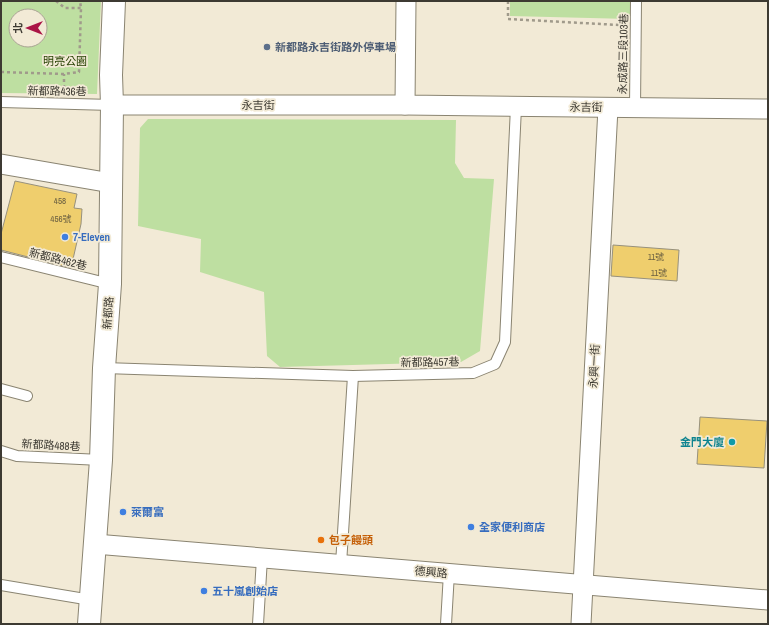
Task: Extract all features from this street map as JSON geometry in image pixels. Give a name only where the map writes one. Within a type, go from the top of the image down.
[{"type":"street","name":"新都路","points":[[89,624],[101,460],[104,368],[110,284],[111,75],[114,1]]},
{"type":"street","points":[[405,105],[406,1]]},
{"type":"street","name":"永吉街","points":[[112,105],[405,105],[768,109]]},
{"type":"street","name":"永興一街","points":[[581,624],[608,108]]},
{"type":"street","points":[[1,164],[111,184]]},
{"type":"street","name":"德興路","points":[[95,544],[768,600]]},
{"type":"lane","name":"永成路三段103巷","points":[[635,108],[636,1]]},
{"type":"lane","name":"新都路436巷","points":[[1,102],[112,105]]},
{"type":"lane","name":"新都路457巷","points":[[104,368],[353,376],[473,373],[495,364],[505,342],[516,107]]},
{"type":"lane","name":"新都路462巷","points":[[1,257],[110,284]]},
{"type":"lane","points":[[341,564],[353,376]]},
{"type":"lane","points":[[1,389],[27,396]]},
{"type":"lane","name":"新都路488巷","points":[[1,451],[17,456],[101,460]]},
{"type":"lane","points":[[258,624],[262,558]]},
{"type":"lane","points":[[446,624],[449,573]]},
{"type":"lane","points":[[1,585],[91,600]]},
{"type":"path","points":[[56,1],[65,8],[81,8]]},
{"type":"path","points":[[1,72],[64,74],[79,72],[80,1]]},
{"type":"path","points":[[508,1],[508,19],[636,26]]},
{"type":"green space","name":"明亮公園","points":[[1,1],[101,1],[97,94],[1,93]]},
{"type":"green space","points":[[510,1],[630,1],[630,19],[510,16]]},
{"type":"green space","points":[[148,119],[456,120],[455,163],[464,178],[494,179],[480,351],[461,362],[280,367],[267,356],[264,292],[200,272],[201,239],[138,226],[140,128]]},
{"type":"building","points":[[15,181],[77,194],[74,208],[82,209],[81,224],[71,268],[1,250],[1,234]]},
{"type":"building","points":[[613,245],[679,250],[677,281],[611,276]]},
{"type":"building","name":"金門大廈","points":[[700,417],[767,421],[764,468],[697,464]]},
{"type":"place","name":"新都路永吉街路外停車場","points":[[267,47]]},
{"type":"place","name":"7-Eleven","points":[[65,237]]},
{"type":"place","name":"金門大廈","points":[[732,442]]},
{"type":"place","name":"萊爾富","points":[[123,512]]},
{"type":"place","name":"全家便利商店","points":[[471,527]]},
{"type":"place","name":"包子饅頭","points":[[321,540]]},
{"type":"place","name":"五十嵐創始店","points":[[204,591]]}]
